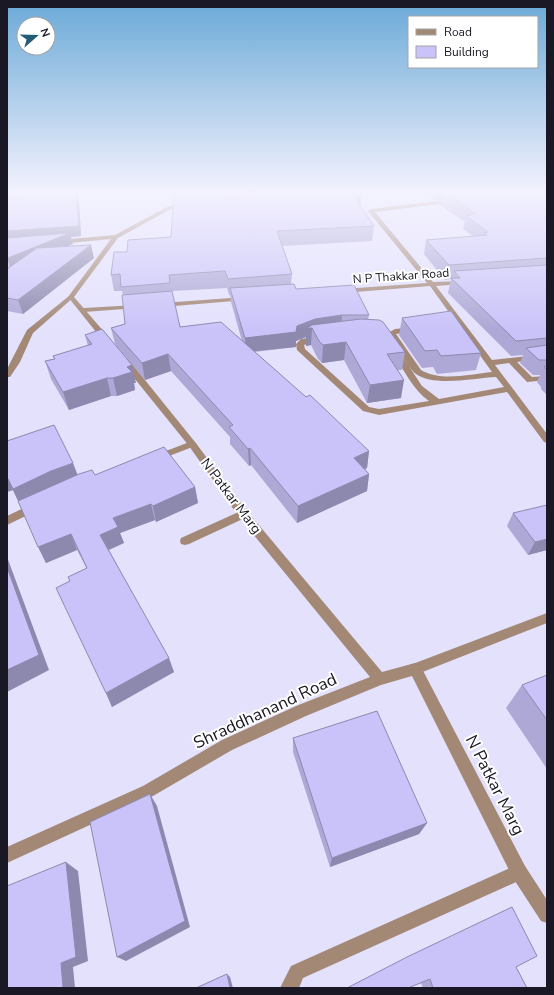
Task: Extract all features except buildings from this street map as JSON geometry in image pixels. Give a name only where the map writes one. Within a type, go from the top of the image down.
[{"type":"street","points":[[54,242],[111,237]]},
{"type":"street","points":[[7,375],[16,362],[30,332],[71,297],[116,237]]},
{"type":"street","points":[[393,237],[432,285],[547,440]]},
{"type":"street","name":"N P Thakkar Road","points":[[337,292],[470,282]]},
{"type":"street","points":[[71,297],[84,310],[147,306]]},
{"type":"street","points":[[155,305],[250,298]]},
{"type":"street","name":"N Patkar Marg","points":[[84,310],[192,444],[243,514],[380,679]]},
{"type":"street","points":[[450,323],[460,322]]},
{"type":"street","points":[[421,327],[399,330],[392,333],[422,376],[433,378],[484,372],[498,374]]},
{"type":"street","points":[[384,336],[423,392],[431,399],[438,402]]},
{"type":"street","points":[[325,338],[304,341],[300,344],[300,350],[366,409],[378,412],[386,411],[509,389]]},
{"type":"street","points":[[467,348],[478,347]]},
{"type":"street","points":[[490,363],[547,356]]},
{"type":"street","points":[[511,360],[530,380],[547,378]]},
{"type":"street","points":[[536,425],[547,423]]},
{"type":"street","points":[[149,460],[192,444]]},
{"type":"street","points":[[7,520],[42,503]]},
{"type":"street","points":[[185,541],[243,514]]},
{"type":"street","name":"Shraddhanand Road","points":[[7,855],[148,791],[227,745],[301,712],[380,679],[415,669],[547,618]]},
{"type":"street","name":"N Patkar Marg","points":[[415,669],[518,872],[547,915]]},
{"type":"street","points":[[289,988],[297,972],[518,872]]}]
